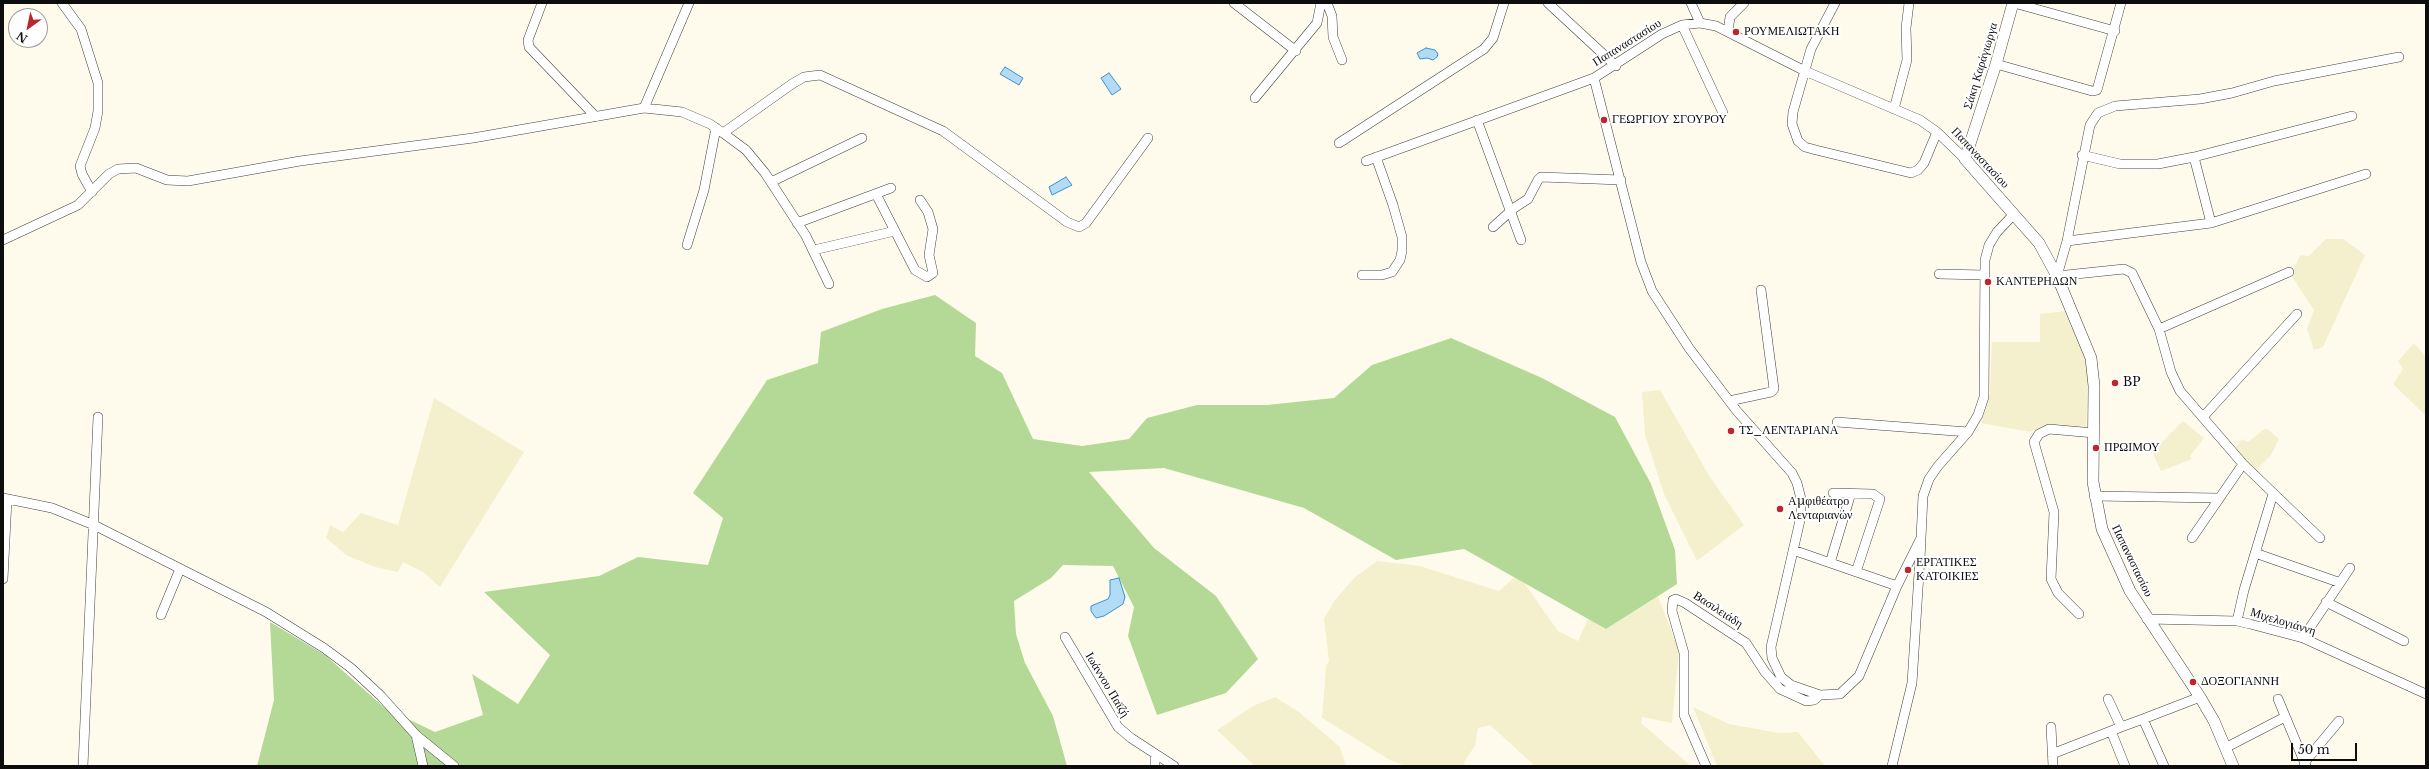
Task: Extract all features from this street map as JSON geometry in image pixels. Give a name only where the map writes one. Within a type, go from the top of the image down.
[{"type":"street","points":[[62,3],[81,29],[98,83],[97,116],[80,166],[82,174],[92,192]]},
{"type":"street","points":[[542,3],[528,40],[529,47],[596,117]]},
{"type":"street","points":[[644,108],[689,3]]},
{"type":"street","points":[[1234,3],[1296,51]]},
{"type":"street","points":[[1255,98],[1296,51],[1317,23],[1321,3]]},
{"type":"street","points":[[1327,3],[1332,16],[1333,37],[1342,60]]},
{"type":"street","points":[[1339,143],[1484,49],[1492,38],[1504,3]]},
{"type":"street","points":[[1548,3],[1616,66]]},
{"type":"street","points":[[1691,3],[1700,24]]},
{"type":"street","points":[[1728,32],[1730,17],[1744,3]]},
{"type":"street","points":[[1836,3],[1811,49],[1793,112],[1792,124],[1798,141],[1805,147],[1912,173],[1918,170],[1924,163],[1937,132]]},
{"type":"street","points":[[1894,109],[1908,60],[1906,28],[1909,3]]},
{"type":"street","points":[[2013,3],[2115,31]]},
{"type":"street","name":"Σάκη Καράγιωργα","points":[[1965,158],[1996,64],[2013,3]]},
{"type":"street","points":[[1996,64],[2092,91],[2097,90],[2115,31],[2121,3]]},
{"type":"street","name":"Παπαναστασίου","points":[[1366,161],[1594,78],[1616,66],[1640,47],[1682,25],[1700,24],[1716,26],[1805,71],[1920,120],[1937,132],[1965,158],[2039,243],[2057,276],[2091,358],[2094,386],[2094,496],[2102,529],[2110,551],[2147,619],[2200,697],[2234,766]]},
{"type":"street","points":[[1682,25],[1723,113]]},
{"type":"street","points":[[2320,538],[2243,464],[2176,383],[2159,329],[2135,278],[2129,271],[2119,269],[2057,276],[2067,241],[2082,155],[2090,125],[2098,113],[2105,108],[2219,95],[2274,81],[2399,57]]},
{"type":"street","points":[[687,245],[700,205],[720,131],[804,77],[820,75],[943,131],[1067,222],[1079,227],[1086,223],[1148,138]]},
{"type":"street","points":[[1594,78],[1622,180],[1641,262],[1652,291],[1689,348],[1729,401],[1792,473],[1797,483],[1801,499],[1801,516],[1771,647],[1772,658],[1781,677],[1791,685],[1820,695],[1840,694],[1859,676],[1897,586],[1921,538]]},
{"type":"street","points":[[3,240],[68,210],[92,192],[109,174],[126,168],[136,168],[167,180],[188,181],[300,161],[473,138],[644,108],[682,112],[720,131],[746,150],[771,182],[814,250],[830,284]]},
{"type":"street","points":[[2082,155],[2132,165],[2158,164],[2194,157],[2352,116]]},
{"type":"street","points":[[1477,120],[1521,240]]},
{"type":"street","points":[[771,182],[862,138]]},
{"type":"street","points":[[2194,157],[2211,223]]},
{"type":"street","points":[[1362,275],[1382,275],[1392,272],[1400,260],[1402,251],[1402,237],[1393,205],[1376,158]]},
{"type":"street","points":[[2067,241],[2211,223],[2366,174]]},
{"type":"street","points":[[1493,227],[1511,210],[1528,199],[1541,177],[1622,180]]},
{"type":"street","points":[[797,223],[891,188]]},
{"type":"street","points":[[876,194],[915,270],[927,277],[933,274],[929,255],[933,229],[928,212],[920,200]]},
{"type":"street","points":[[1892,766],[1912,683],[1924,496],[1929,479],[1938,466],[1968,432],[1984,397],[1985,260],[1989,245],[1996,232],[2014,214]]},
{"type":"street","points":[[814,250],[895,232]]},
{"type":"street","points":[[2159,329],[2289,272]]},
{"type":"street","points":[[1939,274],[1985,275]]},
{"type":"street","points":[[1729,401],[1766,394],[1774,389],[1761,290]]},
{"type":"street","points":[[2203,417],[2297,314]]},
{"type":"street","points":[[84,766],[98,417]]},
{"type":"street","points":[[1837,422],[1968,432]]},
{"type":"street","points":[[2079,614],[2058,593],[2051,579],[2054,512],[2034,442],[2039,434],[2049,429],[2094,433]]},
{"type":"street","points":[[2192,538],[2218,498],[2243,464]]},
{"type":"street","points":[[1833,493],[1873,494],[1880,499],[1856,572]]},
{"type":"street","points":[[1830,563],[1851,493]]},
{"type":"street","points":[[2237,621],[2240,604],[2273,494]]},
{"type":"street","points":[[2094,496],[2218,498]]},
{"type":"street","points":[[3,579],[5,498],[52,508],[94,525],[266,612],[324,648],[351,668],[381,696],[416,735],[454,766]]},
{"type":"street","points":[[1793,550],[1897,586]]},
{"type":"street","points":[[2255,553],[2338,582]]},
{"type":"street","points":[[2303,638],[2338,582],[2350,568]]},
{"type":"street","points":[[161,615],[180,569]]},
{"type":"street","name":"Βασιλειάδη","points":[[1706,766],[1684,715],[1684,653],[1672,611],[1674,600],[1676,598],[1685,602],[1746,643],[1765,672],[1780,689],[1792,696],[1806,701],[1814,700],[1820,695]]},
{"type":"street","points":[[2326,602],[2404,641]]},
{"type":"street","name":"Μιχελογιάννη","points":[[2147,619],[2237,621],[2303,638],[2426,694]]},
{"type":"street","name":"Ιωάννου Παϊζή","points":[[1065,637],[1113,721],[1125,734],[1174,766]]},
{"type":"street","points":[[2052,754],[2200,697]]},
{"type":"street","points":[[2108,699],[2121,727]]},
{"type":"street","points":[[2278,699],[2305,764],[2338,721]]},
{"type":"street","points":[[2225,748],[2285,717]]},
{"type":"street","points":[[2143,719],[2164,766]]},
{"type":"street","points":[[2051,727],[2053,766]]},
{"type":"street","points":[[2111,731],[2125,766]]},
{"type":"street","points":[[416,735],[423,766]]},
{"type":"street","points":[[1155,754],[1155,766]]},
{"type":"shaded area","points":[[2326,239],[2343,239],[2365,255],[2323,347],[2314,350],[2307,329],[2314,310],[2291,275],[2300,255],[2309,256]]},
{"type":"shaded area","points":[[2065,311],[2083,344],[2088,376],[2086,429],[2044,426],[2030,432],[1981,423],[1990,392],[1992,342],[2040,342],[2040,314]]},
{"type":"shaded area","points":[[2414,343],[2426,357],[2426,416],[2393,384],[2403,369],[2398,361]]},
{"type":"shaded area","points":[[1660,390],[1710,477],[1744,525],[1697,561],[1664,494],[1645,435],[1642,392]]},
{"type":"shaded area","points":[[434,398],[524,452],[440,587],[423,572],[403,562],[398,572],[375,567],[346,555],[326,538],[330,525],[343,532],[361,513],[398,525]]},
{"type":"shaded area","points":[[2183,421],[2204,438],[2190,456],[2192,459],[2161,471],[2152,452]]},
{"type":"shaded area","points":[[2266,428],[2279,439],[2271,455],[2255,471],[2233,450],[2242,439],[2248,442]]},
{"type":"shaded area","points":[[1377,561],[1420,566],[1499,591],[1518,574],[1558,631],[1578,641],[1588,619],[1606,629],[1658,596],[1679,651],[1672,723],[1642,717],[1641,723],[1691,766],[1535,766],[1490,725],[1478,728],[1475,746],[1464,762],[1465,766],[1406,766],[1390,760],[1322,718],[1326,666],[1329,661],[1324,619],[1334,601],[1354,578]]},
{"type":"shaded area","points":[[1275,697],[1299,712],[1340,747],[1346,766],[1255,766],[1217,730],[1253,706]]},
{"type":"shaded area","points":[[1693,707],[1729,724],[1779,733],[1798,732],[1825,766],[1717,766]]},
{"type":"green space","points":[[935,295],[976,323],[975,356],[1002,373],[1033,439],[1082,446],[1129,439],[1147,418],[1197,405],[1267,405],[1334,398],[1372,365],[1451,338],[1542,378],[1615,417],[1651,484],[1675,550],[1677,584],[1606,629],[1464,549],[1396,560],[1304,508],[1164,468],[1089,472],[1154,548],[1216,596],[1258,659],[1226,693],[1157,715],[1128,636],[1134,607],[1113,566],[1063,565],[1051,578],[1014,601],[1016,634],[1025,663],[1053,716],[1067,766],[257,766],[274,700],[270,622],[325,655],[385,708],[435,732],[483,715],[472,674],[518,704],[550,655],[484,592],[599,576],[638,557],[708,565],[723,518],[693,493],[767,380],[818,363],[821,332],[882,309]]},
{"type":"water","points":[[1426,48],[1435,50],[1438,54],[1437,57],[1433,60],[1427,58],[1420,59],[1417,53]]},
{"type":"water","points":[[1005,67],[1023,78],[1019,85],[1000,74]]},
{"type":"water","points":[[1109,73],[1121,89],[1112,95],[1101,78]]},
{"type":"water","points":[[1066,177],[1072,185],[1052,195],[1049,187]]},
{"type":"water","points":[[1119,578],[1125,597],[1123,604],[1104,616],[1096,618],[1091,611],[1091,606],[1108,599],[1110,595],[1110,580]]},
{"type":"place","name":"ΡΟΥΜΕΛΙΩΤΑΚΗ","points":[[1736,32]]},
{"type":"place","name":"ΓΕΩΡΓΙΟΥ ΣΓΟΥΡΟΥ","points":[[1604,120]]},
{"type":"place","name":"ΚΑΝΤΕΡΗΔΩΝ","points":[[1988,282]]},
{"type":"place","name":"BP","points":[[2115,383]]},
{"type":"place","name":"ΤΣ_ΛΕΝΤΑΡΙΑΝΑ","points":[[1731,431]]},
{"type":"place","name":"ΠΡΩΙΜΟΥ","points":[[2096,448]]},
{"type":"place","name":"Αμφιθέατρο Λενταριανών","points":[[1780,509]]},
{"type":"place","name":"ΕΡΓΑΤΙΚΕΣ ΚΑΤΟΙΚΙΕΣ","points":[[1908,570]]},
{"type":"place","name":"ΔΟΞΟΓΙΑΝΝΗ","points":[[2193,682]]}]
